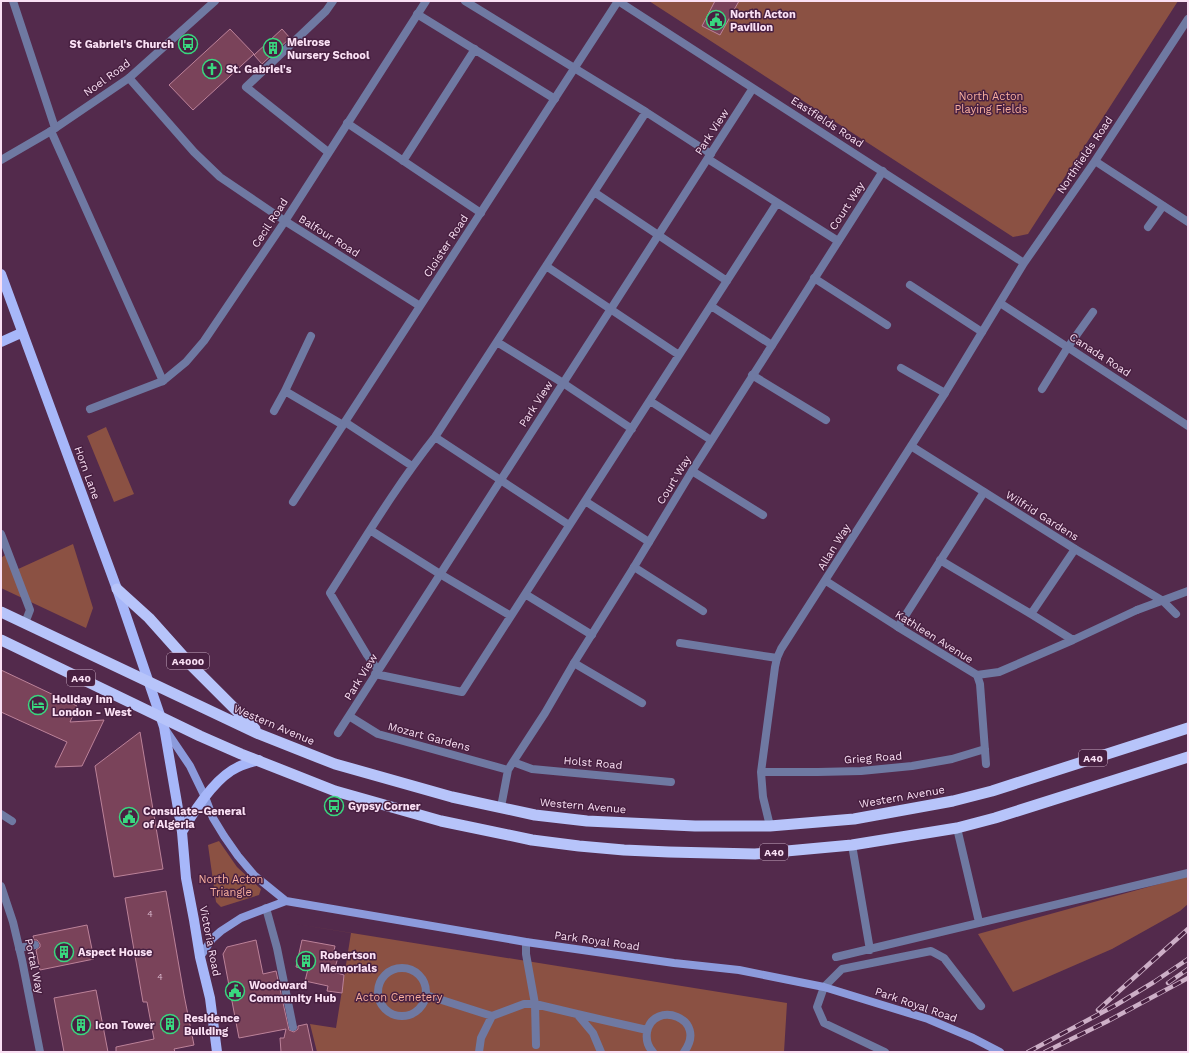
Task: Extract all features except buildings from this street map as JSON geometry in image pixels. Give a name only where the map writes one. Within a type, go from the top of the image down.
[{"type":"highway","name":"A4000","points":[[117,589],[149,618],[259,734]]},
{"type":"highway","name":"Western Avenue","points":[[1,612],[259,734],[335,764],[452,797],[535,814],[587,821],[695,826],[770,826],[854,819],[953,801],[992,791],[1188,728]]},
{"type":"highway","name":"A40","points":[[1,640],[162,722],[335,792],[440,821],[532,840],[624,850],[747,854],[852,845],[957,828],[995,818],[1188,757]]},
{"type":"main road","name":"Horn Lane","points":[[1,274],[117,589],[149,682]]},
{"type":"main road","points":[[1,342],[22,333]]},
{"type":"main road","name":"Victoria Road","points":[[149,682],[162,722],[182,832],[186,878],[200,957],[210,998],[217,1052]]},
{"type":"main road","points":[[162,722],[190,766],[214,818],[238,856],[254,875],[286,901]]},
{"type":"main road","points":[[182,832],[205,797],[221,778],[238,766],[259,760]]},
{"type":"main road","name":"Park Royal Road","points":[[200,957],[212,940],[221,931],[239,920],[286,901],[526,942],[674,963],[739,970],[824,987],[928,1019],[973,1038],[1000,1052]]},
{"type":"street","points":[[13,1],[53,130],[162,380]]},
{"type":"street","name":"Noel Road","points":[[1,160],[53,130],[129,78],[215,1]]},
{"type":"street","points":[[328,152],[246,86],[326,11],[333,1]]},
{"type":"street","name":"Cecil Road","points":[[90,409],[162,380],[186,362],[204,341],[285,221],[426,1]]},
{"type":"street","points":[[465,1],[646,112],[777,203],[838,241]]},
{"type":"street","name":"Cloister Road","points":[[293,502],[618,1]]},
{"type":"street","name":"Eastfields Road","points":[[618,1],[1024,263]]},
{"type":"street","points":[[417,14],[555,100]]},
{"type":"street","name":"Northfields Road","points":[[1000,303],[1024,263],[1096,160],[1188,19]]},
{"type":"street","points":[[403,161],[475,50]]},
{"type":"street","name":"Balfour Road","points":[[129,78],[194,152],[220,177],[285,221],[420,306]]},
{"type":"street","name":"Park View","points":[[338,733],[753,88]]},
{"type":"street","points":[[646,112],[435,437],[412,466],[330,593],[377,672],[462,692],[777,203]]},
{"type":"street","points":[[347,123],[481,213]]},
{"type":"street","points":[[1096,160],[1188,222]]},
{"type":"street","name":"Court Way","points":[[501,807],[508,770],[545,713],[711,440],[883,171]]},
{"type":"street","points":[[594,192],[727,281]]},
{"type":"street","points":[[1148,227],[1163,206]]},
{"type":"street","points":[[546,266],[679,355]]},
{"type":"street","points":[[814,278],[887,324]]},
{"type":"street","points":[[910,285],[982,332]]},
{"type":"street","name":"Allan Way","points":[[770,826],[762,795],[761,772],[777,658],[781,649],[826,581],[945,393],[1000,303]]},
{"type":"street","name":"Canada Road","points":[[1000,303],[1188,426]]},
{"type":"street","points":[[711,306],[772,345]]},
{"type":"street","points":[[1042,389],[1068,347],[1093,312]]},
{"type":"street","points":[[274,411],[311,336]]},
{"type":"street","points":[[497,342],[563,383],[632,429]]},
{"type":"street","points":[[902,368],[945,393]]},
{"type":"street","points":[[752,375],[826,420]]},
{"type":"street","points":[[284,391],[344,424],[412,466]]},
{"type":"street","points":[[650,401],[711,440]]},
{"type":"street","points":[[435,437],[569,525]]},
{"type":"street","name":"Wilfrid Gardens","points":[[911,446],[1074,549],[1163,601],[1176,614]]},
{"type":"street","points":[[692,471],[763,515]]},
{"type":"street","points":[[898,627],[984,492]]},
{"type":"street","points":[[585,501],[649,542]]},
{"type":"street","points":[[370,530],[511,616]]},
{"type":"street","points":[[1,534],[30,610],[25,623]]},
{"type":"street","points":[[1031,614],[1074,549]]},
{"type":"street","points":[[940,560],[1073,640]]},
{"type":"street","points":[[634,567],[703,611]]},
{"type":"street","name":"Kathleen Avenue","points":[[826,581],[977,675],[980,684],[986,764]]},
{"type":"street","points":[[977,675],[999,672],[1137,610],[1188,591]]},
{"type":"street","points":[[524,594],[592,635]]},
{"type":"street","points":[[680,643],[777,658]]},
{"type":"street","points":[[574,663],[642,703]]},
{"type":"street","name":"Mozart Gardens","points":[[349,716],[378,734],[508,770]]},
{"type":"street","name":"Grieg Road","points":[[761,772],[861,771],[912,766],[952,760],[984,749]]},
{"type":"street","name":"Holst Road","points":[[513,762],[532,769],[671,782]]},
{"type":"street","points":[[1,814],[12,821]]},
{"type":"street","points":[[957,828],[979,922]]},
{"type":"street","points":[[852,845],[870,950]]},
{"type":"street","points":[[836,957],[1188,873]]},
{"type":"street","name":"Portal Way","points":[[1,886],[9,907],[19,948],[40,1052]]},
{"type":"street","points":[[266,908],[276,943],[293,1027]]},
{"type":"street","points":[[526,942],[526,954],[535,1004],[536,1045]]},
{"type":"street","points":[[19,948],[35,945]]},
{"type":"street","points":[[886,1052],[824,1023],[817,1007],[824,987],[842,969],[931,951],[944,958],[982,1006]]},
{"type":"street","points":[[402,967],[417,972],[423,979],[426,986],[426,995],[424,1002],[414,1013],[407,1016],[399,1016],[392,1014],[381,1004],[378,997],[378,988],[381,980],[386,974],[393,969],[402,967]]},
{"type":"street","points":[[426,995],[492,1016],[524,1004],[535,1004],[647,1030]]},
{"type":"street","points":[[577,1014],[593,1033],[601,1052]]},
{"type":"street","points":[[653,1052],[647,1044],[647,1030],[656,1018],[670,1014],[677,1016],[688,1025],[690,1039],[684,1052]]},
{"type":"street","points":[[479,1052],[481,1038],[492,1016]]},
{"type":"street","name":"Victoria Road","points":[[216,1041],[222,1052]]},
{"type":"green space","name":"North Acton Playing Fields","points":[[649,1],[1178,1],[1028,234],[1013,237]]},
{"type":"green space","points":[[106,427],[134,494],[114,502],[87,436]]},
{"type":"green space","points":[[73,544],[93,608],[86,628],[1,588],[1,558],[5,555],[16,570]]},
{"type":"green space","name":"North Acton Triangle","points":[[219,841],[237,867],[261,889],[259,895],[221,907],[216,902],[208,845]]},
{"type":"green space","points":[[1188,876],[1188,904],[1180,911],[1112,949],[1013,992],[978,934]]},
{"type":"green space","name":"Acton Cemetery","points":[[296,924],[787,1003],[784,1052],[317,1052],[310,1024],[336,1028],[351,933]]},
{"type":"railway","points":[[1098,1010],[1188,929]]},
{"type":"railway","points":[[1028,1052],[1116,1005],[1188,959]]},
{"type":"railway","points":[[1168,983],[1188,969]]},
{"type":"railway","points":[[1045,1052],[1106,1022],[1188,978]]},
{"type":"place","name":"North Acton Pavilion","points":[[716,20]]},
{"type":"place","name":"St Gabriel's Church","points":[[188,44]]},
{"type":"place","name":"Melrose Nursery School","points":[[273,48]]},
{"type":"place","name":"St. Gabriel's","points":[[212,69]]},
{"type":"place","name":"Holiday Inn London - West","points":[[38,705]]},
{"type":"place","name":"Gypsy Corner","points":[[334,806]]},
{"type":"place","name":"Consulate-General of Algeria","points":[[129,817]]},
{"type":"place","name":"Aspect House","points":[[64,952]]},
{"type":"place","name":"Robertson Memorials","points":[[306,961]]},
{"type":"place","name":"Woodward Community Hub","points":[[235,991]]},
{"type":"place","name":"Residence Building","points":[[170,1024]]},
{"type":"place","name":"Icon Tower","points":[[81,1025]]}]
